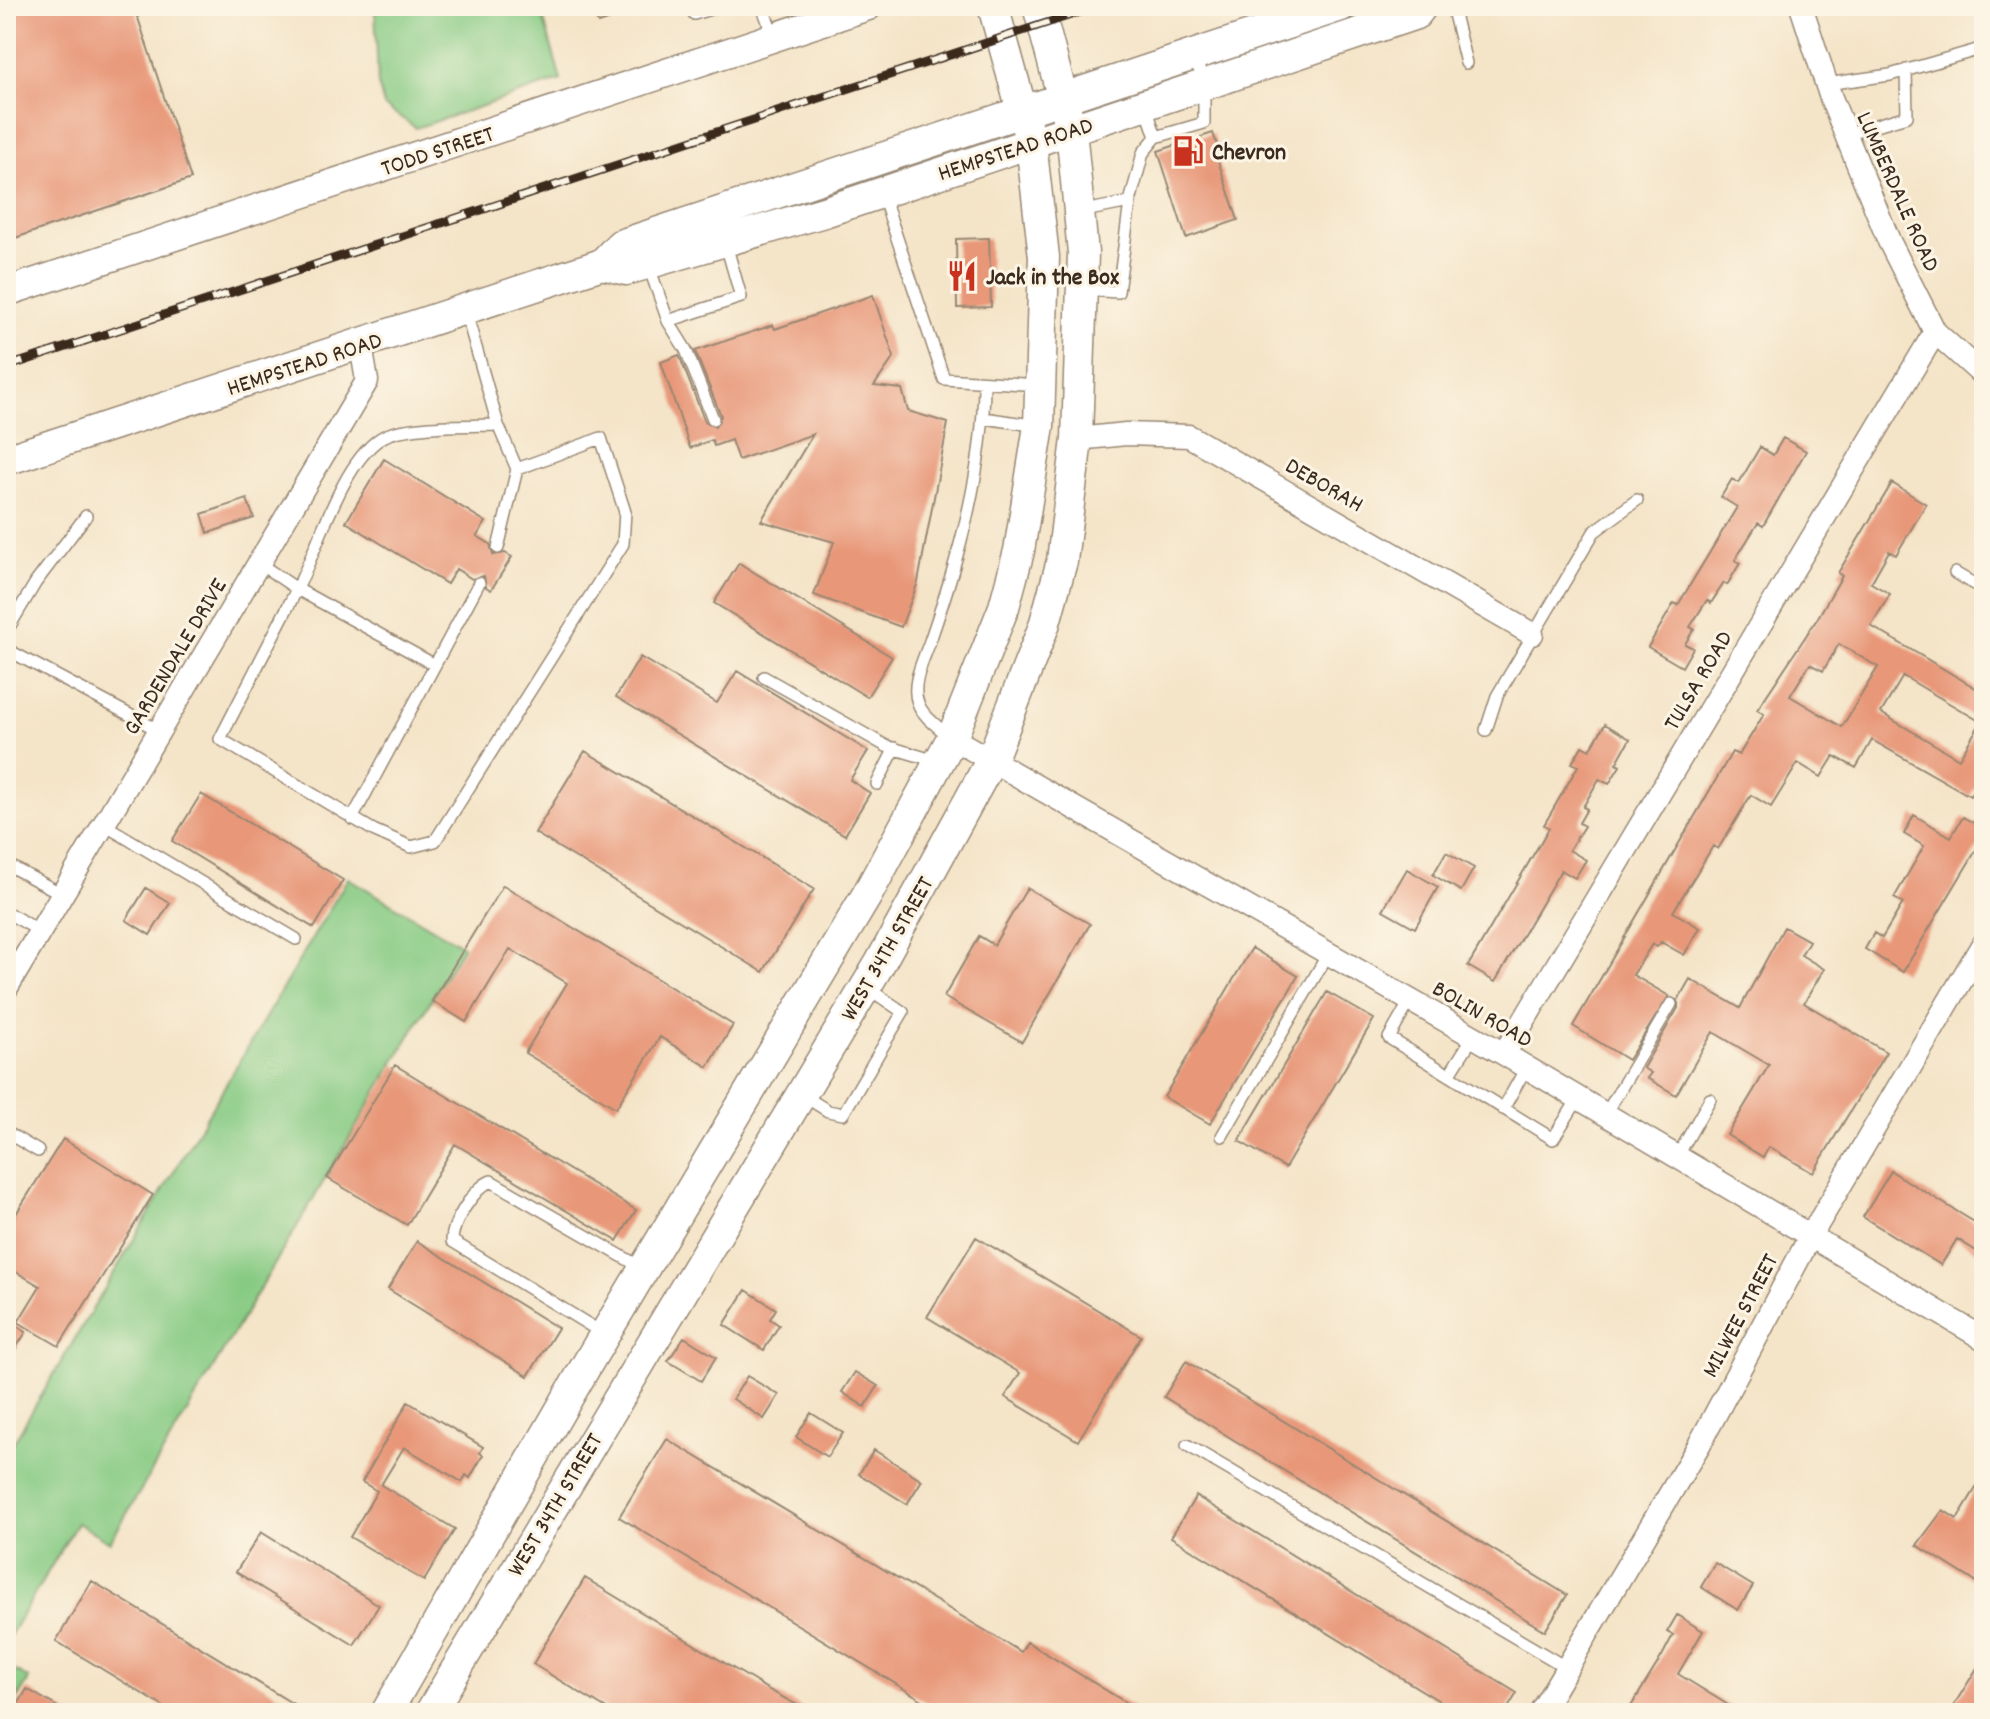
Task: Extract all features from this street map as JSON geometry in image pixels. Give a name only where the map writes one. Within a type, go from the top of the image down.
[{"type":"main road","name":"WEST 34TH STREET","points":[[386,1713],[605,1335],[867,895],[946,750],[1004,607],[1019,551],[1039,426],[1044,257],[1031,143],[993,6]]},
{"type":"main road","name":"WEST 34TH STREET","points":[[430,1713],[865,987],[991,761],[1044,626],[1062,561],[1077,439],[1082,290],[1071,129],[1038,6]]},
{"type":"main road","name":"HEMPSTEAD ROAD","points":[[6,460],[602,264],[620,245],[1341,6]]},
{"type":"main road","name":"HEMPSTEAD ROAD","points":[[602,264],[626,270],[882,193],[1416,14],[1422,6]]},
{"type":"main road","points":[[776,1050],[807,1084]]},
{"type":"main road","points":[[487,1540],[521,1559]]},
{"type":"street","name":"TODD STREET","points":[[6,292],[868,6]]},
{"type":"street","name":"LUMBERDALE ROAD","points":[[1801,6],[1826,84],[1889,241],[1935,332],[1984,376]]},
{"type":"street","name":"TULSA ROAD","points":[[1504,1054],[1935,332]]},
{"type":"street","name":"GARDENDALE DRIVE","points":[[8,980],[367,381],[361,345]]},
{"type":"street","name":"DEBORAH","points":[[1077,439],[1126,434],[1189,436],[1532,634]]},
{"type":"street","name":"BOLIN ROAD","points":[[946,750],[991,761],[1504,1054],[1984,1339]]},
{"type":"street","name":"MILWEE STREET","points":[[1540,1713],[1699,1445],[1810,1237],[1984,942]]},
{"type":"lane","points":[[694,14],[720,6]]},
{"type":"lane","points":[[762,6],[774,37]]},
{"type":"lane","points":[[1452,6],[1466,63]]},
{"type":"lane","points":[[1826,84],[1906,70],[1984,48]]},
{"type":"lane","points":[[1082,290],[1118,292],[1130,202],[1143,153],[1156,137],[1204,123],[1204,85],[1195,55]]},
{"type":"lane","points":[[1845,134],[1907,116],[1906,70]]},
{"type":"lane","points":[[1136,74],[1156,137]]},
{"type":"lane","points":[[882,193],[944,379],[1040,385]]},
{"type":"lane","points":[[1079,212],[1130,202]]},
{"type":"lane","points":[[668,321],[741,297],[725,240]]},
{"type":"lane","points":[[648,264],[668,321],[686,350],[713,419]]},
{"type":"lane","points":[[465,309],[498,425],[517,469],[498,548]]},
{"type":"lane","points":[[946,750],[917,702],[916,683],[950,582],[984,418],[984,382]]},
{"type":"lane","points":[[984,418],[1039,426]]},
{"type":"lane","points":[[498,425],[427,428],[382,436],[361,456],[327,516],[319,546],[220,739],[352,819],[411,847],[435,841],[623,544],[625,512],[601,438],[517,469]]},
{"type":"lane","points":[[1486,730],[1497,696],[1594,532],[1637,500]]},
{"type":"lane","points":[[6,632],[36,582],[86,516]]},
{"type":"lane","points":[[260,564],[297,589],[433,664]]},
{"type":"lane","points":[[1955,573],[1984,590]]},
{"type":"lane","points":[[352,819],[479,583]]},
{"type":"lane","points":[[6,649],[158,730]]},
{"type":"lane","points":[[764,677],[895,748],[946,750]]},
{"type":"lane","points":[[877,784],[895,748]]},
{"type":"lane","points":[[103,824],[296,939]]},
{"type":"lane","points":[[6,864],[62,894]]},
{"type":"lane","points":[[6,912],[40,931]]},
{"type":"lane","points":[[1222,1136],[1328,954]]},
{"type":"lane","points":[[807,1084],[828,1111],[843,1114],[881,1052],[903,1012],[865,987]]},
{"type":"lane","points":[[1410,1001],[1389,1038],[1553,1139],[1578,1099]]},
{"type":"lane","points":[[1605,1115],[1671,1004]]},
{"type":"lane","points":[[1449,1075],[1473,1037]]},
{"type":"lane","points":[[1503,1109],[1526,1068]]},
{"type":"lane","points":[[1676,1158],[1710,1099]]},
{"type":"lane","points":[[6,1132],[38,1151]]},
{"type":"lane","points":[[605,1335],[452,1241],[452,1232],[482,1184],[491,1181],[644,1269]]},
{"type":"lane","points":[[1187,1445],[1567,1668]]},
{"type":"green space","points":[[375,6],[540,6],[561,80],[416,128],[384,106],[378,84]]},
{"type":"green space","points":[[348,878],[463,946],[110,1542],[77,1523],[6,1642],[6,1455]]},
{"type":"green space","points":[[6,1665],[29,1679],[9,1713],[6,1713]]},
{"type":"building","points":[[6,6],[134,6],[191,179],[6,241]]},
{"type":"building","points":[[592,6],[639,6],[640,9],[598,23]]},
{"type":"building","points":[[1213,133],[1219,151],[1215,152],[1238,220],[1186,238],[1158,151]]},
{"type":"building","points":[[989,238],[991,307],[957,308],[956,239]]},
{"type":"building","points":[[873,295],[894,357],[874,386],[902,389],[908,411],[948,423],[918,582],[901,627],[814,595],[834,542],[761,521],[813,434],[738,460],[731,440],[714,446],[712,440],[690,448],[661,362],[679,355],[705,422],[715,427],[721,416],[695,351],[773,325],[775,329]]},
{"type":"building","points":[[1783,438],[1806,451],[1763,526],[1758,523],[1735,560],[1740,563],[1727,585],[1724,583],[1711,603],[1707,600],[1690,627],[1694,629],[1685,644],[1693,648],[1682,667],[1648,647],[1674,603],[1678,605],[1737,507],[1721,497],[1732,479],[1739,483],[1760,447],[1773,455]]},
{"type":"building","points":[[384,459],[486,522],[477,536],[490,544],[493,555],[505,553],[512,557],[491,590],[486,587],[484,576],[472,579],[456,569],[447,584],[346,522]]},
{"type":"building","points":[[1892,483],[1926,504],[1896,555],[1889,551],[1871,583],[1890,594],[1871,626],[1984,693],[1984,772],[1970,796],[1872,740],[1856,768],[1834,756],[1821,777],[1798,763],[1771,807],[1751,795],[1718,849],[1713,846],[1673,912],[1700,928],[1684,955],[1661,942],[1657,947],[1652,944],[1633,975],[1669,996],[1628,1060],[1573,1026],[1732,752],[1739,755],[1764,714],[1757,710],[1817,619],[1842,576],[1838,573]],"holes":[[[1839,644],[1878,667],[1842,727],[1790,696],[1810,664],[1823,671]],[[1903,676],[1981,722],[1959,759],[1881,713]]]},
{"type":"building","points":[[247,499],[254,518],[208,533],[202,514]]},
{"type":"building","points":[[739,563],[892,657],[867,697],[714,603]]},
{"type":"building","points":[[640,657],[717,703],[737,671],[868,751],[850,780],[870,793],[845,835],[616,697]]},
{"type":"building","points":[[1605,724],[1630,739],[1609,784],[1599,779],[1583,807],[1587,809],[1579,823],[1584,826],[1569,850],[1586,860],[1575,878],[1561,870],[1495,982],[1468,966],[1549,828],[1544,825],[1578,766],[1572,763],[1582,746],[1590,750]]},
{"type":"building","points":[[585,751],[814,889],[763,972],[535,833]]},
{"type":"building","points":[[201,794],[343,880],[314,928],[172,841]]},
{"type":"building","points":[[1914,815],[1951,837],[1963,817],[1984,829],[1984,837],[1903,972],[1865,949],[1874,933],[1882,938],[1903,903],[1894,898],[1924,846],[1904,834]]},
{"type":"building","points":[[1446,852],[1474,868],[1461,891],[1433,875]]},
{"type":"building","points":[[1407,869],[1438,887],[1415,928],[1383,910]]},
{"type":"building","points":[[503,885],[733,1025],[708,1067],[660,1037],[616,1108],[525,1053],[567,983],[510,949],[466,1022],[432,1001]]},
{"type":"building","points":[[146,888],[170,903],[150,935],[126,920]]},
{"type":"building","points":[[1027,888],[1090,924],[1022,1042],[944,997],[979,936],[994,945]]},
{"type":"building","points":[[1784,927],[1809,941],[1801,955],[1824,969],[1804,1003],[1886,1052],[1813,1173],[1769,1147],[1763,1157],[1727,1135],[1769,1065],[1713,1032],[1676,1095],[1647,1078],[1651,1073],[1643,1068],[1678,1008],[1678,1000],[1690,979],[1740,1008]]},
{"type":"building","points":[[1252,948],[1298,976],[1210,1124],[1164,1097]]},
{"type":"building","points":[[1327,992],[1374,1019],[1285,1168],[1239,1141]]},
{"type":"building","points":[[395,1065],[636,1210],[617,1241],[455,1144],[407,1225],[327,1178]]},
{"type":"building","points":[[63,1139],[153,1195],[59,1346],[18,1322],[40,1286],[6,1266],[6,1212],[14,1217]]},
{"type":"building","points":[[1891,1171],[1984,1228],[1984,1256],[1957,1239],[1941,1265],[1863,1217]]},
{"type":"building","points":[[976,1237],[1141,1336],[1078,1441],[1005,1397],[1020,1373],[927,1317]]},
{"type":"building","points":[[417,1241],[558,1328],[528,1376],[388,1289]]},
{"type":"building","points":[[746,1290],[776,1309],[770,1319],[779,1325],[764,1350],[724,1325]]},
{"type":"building","points":[[6,1319],[26,1332],[6,1364]]},
{"type":"building","points":[[684,1337],[716,1357],[701,1381],[668,1361]]},
{"type":"building","points":[[1186,1361],[1567,1595],[1545,1631],[1164,1397]]},
{"type":"building","points":[[855,1372],[878,1386],[865,1407],[842,1392]]},
{"type":"building","points":[[747,1376],[779,1395],[764,1419],[733,1399]]},
{"type":"building","points":[[408,1402],[483,1447],[480,1453],[483,1455],[470,1478],[466,1475],[462,1482],[404,1447],[381,1485],[455,1529],[424,1581],[350,1537],[377,1491],[362,1482]]},
{"type":"building","points":[[811,1413],[843,1433],[827,1457],[796,1437]]},
{"type":"building","points":[[667,1439],[1021,1652],[1027,1642],[1143,1713],[944,1713],[619,1517]]},
{"type":"building","points":[[874,1450],[922,1480],[907,1504],[859,1474]]},
{"type":"building","points":[[1984,1475],[1984,1569],[1976,1582],[1917,1545],[1943,1510],[1957,1519]]},
{"type":"building","points":[[1196,1496],[1517,1693],[1505,1713],[1459,1713],[1171,1537]]},
{"type":"building","points":[[261,1532],[379,1605],[354,1645],[236,1572]]},
{"type":"building","points":[[1715,1563],[1753,1586],[1738,1610],[1701,1587]]},
{"type":"building","points":[[585,1578],[812,1713],[613,1713],[533,1664]]},
{"type":"building","points":[[92,1581],[308,1713],[174,1713],[56,1641]]},
{"type":"building","points":[[1677,1615],[1703,1631],[1678,1674],[1741,1713],[1627,1713],[1673,1635],[1667,1632]]},
{"type":"building","points":[[1984,1657],[1984,1713],[1967,1713],[1954,1705]]},
{"type":"building","points":[[27,1689],[68,1713],[13,1713]]},
{"type":"railway","points":[[6,367],[1098,6]]},
{"type":"place","name":"Chevron","points":[[1188,151]]},
{"type":"place","name":"Jack in the Box","points":[[962,276]]}]
